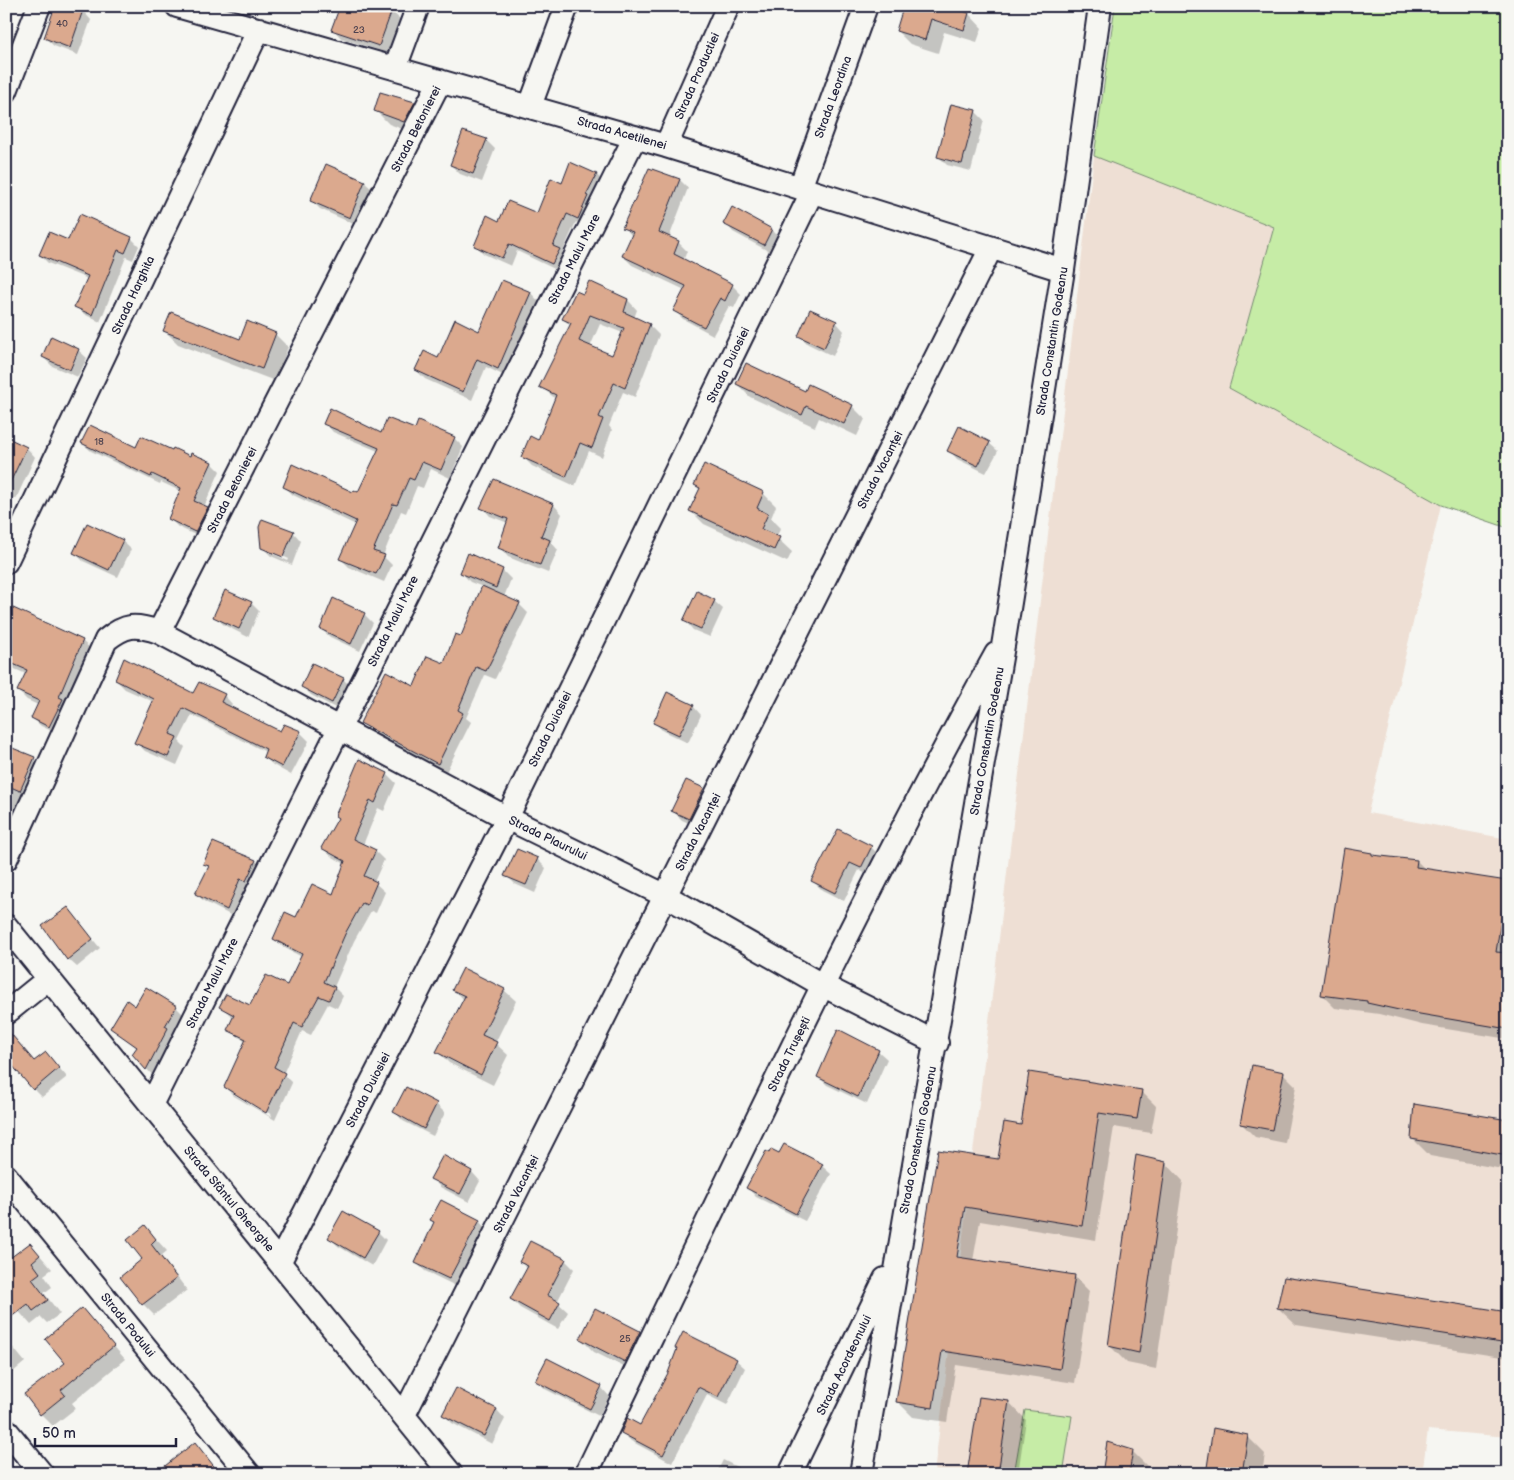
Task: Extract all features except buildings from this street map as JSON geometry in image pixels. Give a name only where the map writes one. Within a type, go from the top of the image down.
[{"type":"street","points":[[6,91],[39,6]]},
{"type":"street","name":"Strada Acetilenei","points":[[177,6],[248,19],[395,68],[666,146],[1063,270]]},
{"type":"street","points":[[395,68],[418,6]]},
{"type":"street","points":[[530,106],[567,6]]},
{"type":"street","name":"Strada Productiei","points":[[666,146],[728,6]]},
{"type":"street","name":"Strada Leordina","points":[[806,190],[866,6]]},
{"type":"street","name":"Strada Constantin Godeanu","points":[[861,1474],[897,1255],[936,1043],[1004,640],[1063,270],[1100,6]]},
{"type":"street","name":"Strada Harghita","points":[[6,562],[248,19]]},
{"type":"street","name":"Strada Betonierei","points":[[159,632],[440,81]]},
{"type":"street","name":"Strada Malul Mare","points":[[151,1105],[635,137]]},
{"type":"street","name":"Strada Duiosiei","points":[[280,1262],[507,818],[806,190]]},
{"type":"street","name":"Strada Vacanței","points":[[404,1414],[991,248]]},
{"type":"street","points":[[6,859],[106,640],[128,626],[159,632]]},
{"type":"street","name":"Strada Plaurului","points":[[159,632],[507,818],[666,896],[822,985],[936,1043]]},
{"type":"street","name":"Strada Trușești","points":[[586,1474],[822,985],[953,732],[1004,640]]},
{"type":"street","name":"Strada Sfântul Gheorghe","points":[[6,926],[451,1474]]},
{"type":"street","points":[[6,1013],[48,979]]},
{"type":"street","name":"Strada Podului","points":[[6,1176],[249,1474]]},
{"type":"street","name":"Strada Acordeonului","points":[[790,1474],[897,1255]]},
{"type":"street","points":[[6,1430],[42,1474]]},
{"type":"shaded area","points":[[1094,156],[1274,227],[1229,388],[1441,505],[1368,813],[1508,839],[1508,1437],[1428,1430],[1422,1474],[934,1474]]},
{"type":"green space","points":[[1115,6],[1508,6],[1508,528],[1441,505],[1229,388],[1274,227],[1094,156]]},
{"type":"green space","points":[[1025,1410],[1072,1416],[1063,1474],[1014,1474]]}]
